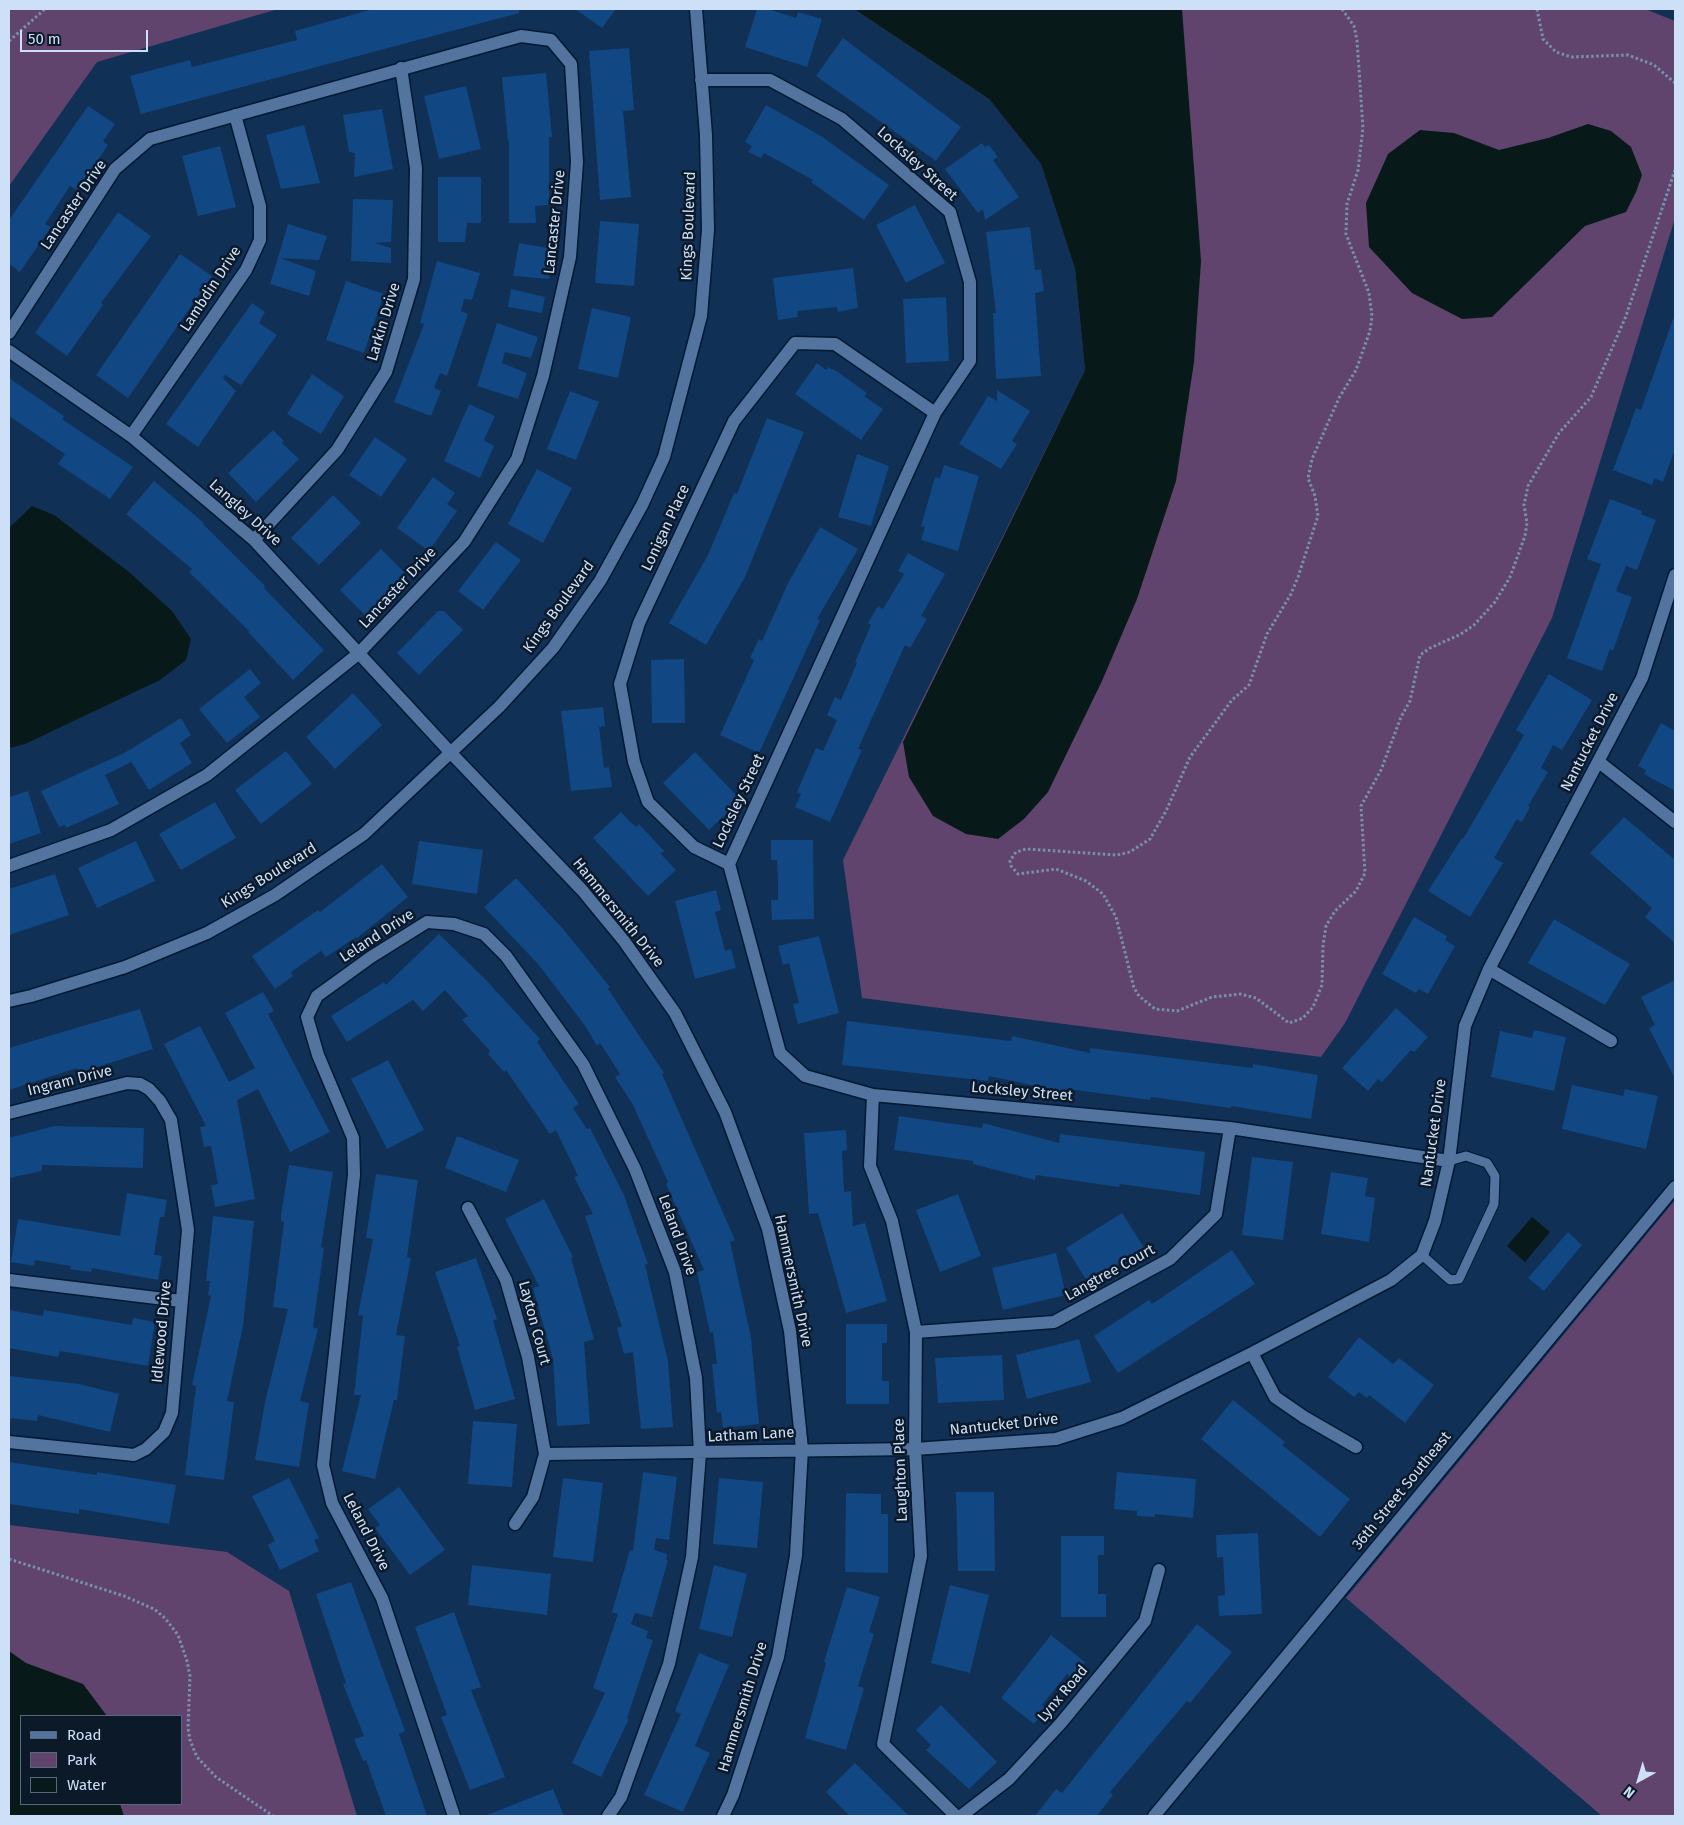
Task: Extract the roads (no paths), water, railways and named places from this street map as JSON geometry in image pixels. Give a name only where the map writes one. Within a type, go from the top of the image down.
[{"type":"street","name":"Kings Boulevard","points":[[9,1000],[31,996],[125,967],[207,933],[275,895],[364,834],[499,707],[553,648],[600,581],[642,505],[664,456],[701,316],[708,230],[706,136],[696,9]]},
{"type":"street","name":"Lancaster Drive","points":[[9,333],[115,170],[150,139],[521,36],[551,40],[571,64],[577,162],[570,256],[544,376],[517,459],[464,542],[358,654],[208,775],[111,830],[9,866]]},
{"type":"street","name":"Larkin Drive","points":[[254,540],[337,450],[386,372],[414,279],[416,168],[401,68]]},
{"type":"street","name":"Locksley Street","points":[[701,80],[770,80],[842,119],[950,212],[970,282],[970,360],[935,413],[728,864],[780,1053],[805,1076],[874,1095],[1230,1128],[1450,1161]]},
{"type":"street","name":"Lambdin Drive","points":[[131,436],[246,270],[260,240],[260,206],[235,115]]},
{"type":"street","name":"Lonigan Place","points":[[728,864],[694,847],[648,802],[634,762],[620,684],[640,622],[734,421],[796,343],[835,344],[935,413]]},
{"type":"street","name":"Langley Drive","points":[[9,351],[131,436],[254,540],[451,754]]},
{"type":"street","name":"Nantucket Drive","points":[[802,1449],[915,1449],[1056,1439],[1122,1418],[1252,1353],[1391,1280],[1422,1255],[1435,1221],[1450,1161],[1464,1026],[1489,968],[1642,678],[1674,583]]},
{"type":"street","name":"Hammersmith Drive","points":[[451,754],[582,890],[624,941],[675,1013],[721,1104],[768,1229],[790,1331],[802,1449],[796,1556],[778,1657],[733,1795],[723,1816]]},
{"type":"street","points":[[1599,762],[1675,822]]},
{"type":"street","name":"Leland Drive","points":[[454,1816],[382,1598],[332,1503],[322,1465],[354,1175],[353,1138],[318,1055],[307,1017],[317,996],[427,922],[454,924],[484,934],[506,956],[584,1064],[635,1169],[675,1272],[696,1378],[700,1453],[692,1556],[669,1664],[621,1797],[608,1816]]},
{"type":"street","points":[[1489,968],[1611,1041]]},
{"type":"street","name":"Ingram Drive","points":[[9,1113],[127,1083],[140,1084]]},
{"type":"street","name":"Idlewood Drive","points":[[9,1442],[134,1454],[156,1441],[164,1432],[172,1413],[188,1230],[178,1158],[170,1120],[160,1101],[149,1088],[140,1084]]},
{"type":"street","name":"Laughton Place","points":[[874,1095],[870,1166],[892,1220],[916,1332],[915,1449],[921,1556],[883,1744],[956,1816]]},
{"type":"street","name":"Langtree Court","points":[[916,1332],[1054,1322],[1170,1258],[1216,1214],[1230,1128]]},
{"type":"street","name":"36th Street Southeast","points":[[1154,1816],[1675,1187]]},
{"type":"street","name":"Layton Court","points":[[468,1208],[506,1280],[528,1357],[545,1454],[533,1497],[515,1524]]},
{"type":"street","points":[[9,1280],[181,1300]]},
{"type":"street","points":[[1252,1353],[1276,1397],[1304,1417],[1356,1447]]},
{"type":"street","name":"Latham Lane","points":[[700,1453],[802,1449]]},
{"type":"street","points":[[545,1454],[700,1453]]},
{"type":"street","name":"Lynx Road","points":[[960,1816],[1009,1779],[1061,1723],[1145,1621],[1159,1570]]},
{"type":"lane","points":[[1422,1255],[1450,1280],[1459,1278],[1494,1204],[1495,1176],[1487,1163],[1466,1156],[1450,1161]]},
{"type":"water","points":[[854,9],[1182,9],[1201,261],[1194,362],[1176,481],[1137,599],[1102,681],[1048,792],[1024,819],[998,839],[966,834],[933,816],[909,777],[903,742],[1085,370],[1075,269],[1041,164],[989,99]]},
{"type":"water","points":[[1588,124],[1611,131],[1631,147],[1642,175],[1636,192],[1626,212],[1585,226],[1492,317],[1462,319],[1412,293],[1369,247],[1366,203],[1388,154],[1420,130],[1454,133],[1499,150],[1548,138]]},
{"type":"water","points":[[32,506],[54,515],[129,572],[172,611],[191,639],[186,660],[160,680],[25,744],[9,748],[9,528]]},
{"type":"water","points":[[1532,1217],[1550,1232],[1525,1262],[1507,1246]]},
{"type":"water","points":[[9,1651],[26,1663],[83,1684],[106,1715],[20,1715],[20,1805],[120,1805],[124,1816],[9,1816]]}]
